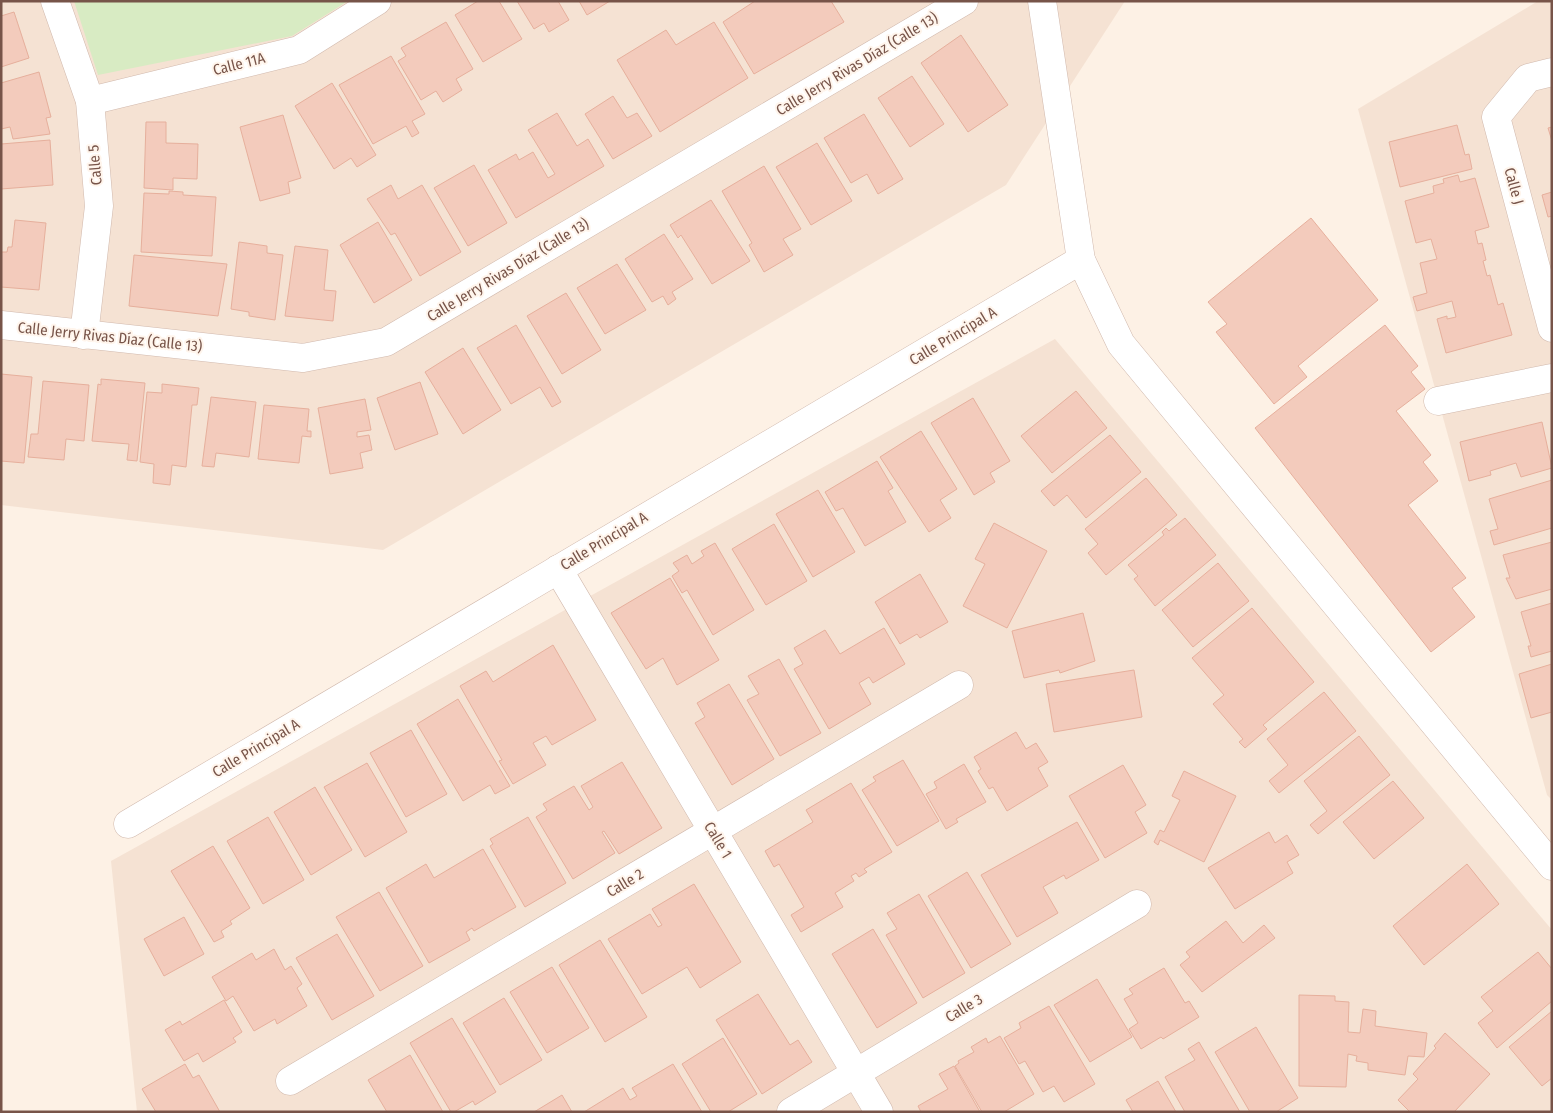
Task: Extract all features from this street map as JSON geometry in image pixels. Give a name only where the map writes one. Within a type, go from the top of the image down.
[{"type":"street","name":"Calle 5","points":[[54,1],[90,101],[99,206],[84,335]]},
{"type":"street","name":"Calle 11A","points":[[90,101],[299,50],[377,1]]},
{"type":"street","name":"Calle Jerry Rivas Díaz (Calle 13)","points":[[1,325],[303,358],[386,342],[964,1]]},
{"type":"street","points":[[1042,1],[1081,260],[1121,344],[1552,866]]},
{"type":"street","name":"Calle J","points":[[1552,72],[1528,78],[1496,117],[1552,328]]},
{"type":"street","name":"Calle Principal A","points":[[128,824],[1081,260]]},
{"type":"street","points":[[1438,401],[1552,378]]},
{"type":"street","name":"Calle 1","points":[[558,569],[879,1112]]},
{"type":"street","name":"Calle 2","points":[[290,1080],[959,685]]},
{"type":"street","name":"Calle 3","points":[[791,1112],[1137,904]]},
{"type":"shaded area","points":[[1,1],[1125,1],[1006,185],[383,550],[1,505]]},
{"type":"shaded area","points":[[1538,1],[1552,1],[1552,800],[1547,795],[1358,109]]},
{"type":"shaded area","points":[[1055,339],[1552,930],[1552,1112],[137,1112],[111,861]]},
{"type":"green space","points":[[74,1],[348,1],[292,36],[98,75]]},
{"type":"building","points":[[478,1],[499,1],[522,39],[483,62],[455,15]]},
{"type":"building","points":[[517,1],[558,1],[569,20],[549,32],[544,23],[534,29]]},
{"type":"building","points":[[579,1],[610,1],[587,15]]},
{"type":"building","points":[[755,1],[831,1],[844,22],[754,74],[723,22]]},
{"type":"building","points":[[14,12],[29,58],[1,67],[1,16]]},
{"type":"building","points":[[446,22],[473,69],[456,79],[462,90],[443,102],[436,91],[421,100],[398,61],[406,56],[401,48]]},
{"type":"building","points":[[714,22],[748,78],[660,132],[617,60],[666,30],[676,45]]},
{"type":"building","points":[[961,35],[1008,105],[968,132],[921,63]]},
{"type":"building","points":[[391,56],[425,114],[412,121],[419,133],[412,137],[406,126],[373,144],[339,85]]},
{"type":"building","points":[[39,72],[51,117],[46,118],[50,134],[13,139],[10,127],[1,129],[1,83]]},
{"type":"building","points":[[912,76],[944,124],[910,147],[878,98]]},
{"type":"building","points":[[332,83],[376,155],[357,167],[351,158],[334,169],[295,106]]},
{"type":"building","points":[[613,96],[627,118],[637,113],[652,136],[613,159],[585,114]]},
{"type":"building","points":[[557,113],[577,146],[588,139],[604,166],[516,218],[488,170],[516,154],[519,160],[533,152],[548,178],[555,174],[528,130]]},
{"type":"building","points":[[864,114],[903,179],[878,194],[867,174],[851,183],[824,138]]},
{"type":"building","points":[[283,115],[301,178],[288,182],[290,193],[260,201],[240,127]]},
{"type":"building","points":[[146,122],[166,122],[166,143],[198,144],[197,179],[173,178],[173,190],[144,188]]},
{"type":"building","points":[[1457,125],[1465,155],[1469,154],[1472,169],[1400,187],[1389,142]]},
{"type":"building","points":[[1552,127],[1552,141],[1548,128]]},
{"type":"building","points":[[50,140],[53,185],[1,189],[1,144]]},
{"type":"building","points":[[817,143],[852,201],[811,225],[776,167]]},
{"type":"building","points":[[474,165],[507,223],[468,246],[434,188]]},
{"type":"building","points":[[764,166],[801,229],[783,239],[793,255],[764,272],[749,245],[752,243],[722,191]]},
{"type":"building","points":[[1458,175],[1460,182],[1475,178],[1489,227],[1475,231],[1478,244],[1482,243],[1486,260],[1483,261],[1487,276],[1490,275],[1498,305],[1503,303],[1512,335],[1446,353],[1437,319],[1447,316],[1447,319],[1456,317],[1452,301],[1417,311],[1413,297],[1427,293],[1420,263],[1437,259],[1431,239],[1416,243],[1405,201],[1434,193],[1433,186],[1444,183],[1443,179]]},
{"type":"building","points":[[391,185],[398,199],[422,185],[461,252],[420,276],[395,233],[391,235],[367,199]]},
{"type":"building","points":[[169,191],[183,192],[183,195],[216,197],[212,256],[141,252],[144,193],[169,194]]},
{"type":"building","points":[[1552,192],[1552,216],[1548,217],[1542,195]]},
{"type":"building","points":[[711,200],[750,261],[712,284],[681,235],[678,238],[670,225]]},
{"type":"building","points":[[1311,218],[1378,300],[1298,366],[1307,377],[1274,404],[1216,332],[1227,324],[1208,302]]},
{"type":"building","points":[[15,220],[46,223],[39,290],[1,287],[1,252],[7,252],[8,247],[12,247]]},
{"type":"building","points":[[378,222],[412,280],[374,303],[340,245]]},
{"type":"building","points":[[664,234],[693,279],[672,292],[676,299],[668,305],[663,296],[652,302],[625,259]]},
{"type":"building","points":[[239,242],[267,246],[267,253],[283,255],[275,320],[249,316],[249,312],[231,309]]},
{"type":"building","points":[[295,246],[328,250],[324,290],[336,291],[333,321],[285,316]]},
{"type":"building","points":[[134,255],[227,264],[218,316],[129,306]]},
{"type":"building","points":[[617,264],[646,310],[605,334],[577,288]]},
{"type":"building","points":[[566,293],[601,350],[562,374],[527,316]]},
{"type":"building","points":[[516,325],[561,402],[552,407],[540,387],[511,404],[477,348]]},
{"type":"building","points":[[1385,325],[1418,366],[1411,372],[1425,389],[1396,411],[1431,455],[1423,462],[1438,481],[1408,505],[1466,578],[1452,588],[1475,617],[1431,652],[1255,428]]},
{"type":"building","points":[[463,348],[501,410],[463,434],[425,372]]},
{"type":"building","points":[[1,374],[32,377],[24,463],[1,461]]},
{"type":"building","points":[[101,379],[145,383],[137,461],[127,460],[129,444],[92,441],[98,384],[101,385]]},
{"type":"building","points":[[43,381],[89,385],[84,441],[66,439],[64,460],[28,457],[31,434],[38,434]]},
{"type":"building","points":[[420,382],[438,434],[395,450],[377,398]]},
{"type":"building","points":[[162,384],[199,388],[197,405],[192,405],[186,467],[172,465],[170,485],[153,483],[154,464],[140,462],[147,392],[162,393]]},
{"type":"building","points":[[1076,391],[1107,428],[1052,473],[1021,436]]},
{"type":"building","points":[[211,397],[256,402],[249,457],[216,453],[214,467],[202,466]]},
{"type":"building","points":[[973,398],[1010,461],[990,473],[995,482],[974,495],[931,423]]},
{"type":"building","points":[[365,399],[371,430],[357,432],[357,437],[369,435],[372,450],[360,453],[363,468],[330,474],[318,408]]},
{"type":"building","points":[[264,405],[309,409],[307,431],[311,431],[311,437],[302,436],[299,463],[258,459]]},
{"type":"building","points":[[1542,422],[1552,468],[1521,477],[1516,463],[1490,471],[1491,475],[1469,481],[1460,442]]},
{"type":"building","points":[[921,431],[957,489],[940,500],[951,518],[929,532],[880,457]]},
{"type":"building","points":[[1110,435],[1141,472],[1086,518],[1067,495],[1054,506],[1041,491]]},
{"type":"building","points":[[877,461],[893,488],[888,491],[906,522],[865,546],[843,508],[836,511],[825,492]]},
{"type":"building","points":[[1146,478],[1177,515],[1106,575],[1088,553],[1098,544],[1085,529]]},
{"type":"building","points":[[1552,480],[1552,528],[1494,545],[1490,531],[1498,529],[1489,499]]},
{"type":"building","points":[[818,490],[855,552],[813,577],[776,514]]},
{"type":"building","points":[[1185,518],[1216,555],[1155,606],[1134,579],[1138,576],[1128,565],[1164,535],[1162,532],[1166,528],[1169,531]]},
{"type":"building","points":[[994,523],[1047,551],[1007,628],[963,606],[985,564],[975,559]]},
{"type":"building","points":[[774,524],[807,581],[766,605],[732,549]]},
{"type":"building","points":[[1552,542],[1552,589],[1516,599],[1506,578],[1510,578],[1503,555]]},
{"type":"building","points":[[715,543],[754,610],[713,635],[687,590],[682,593],[672,576],[679,571],[673,563],[687,555],[692,564],[704,556],[701,551]]},
{"type":"building","points":[[1218,563],[1249,601],[1193,647],[1162,610]]},
{"type":"building","points":[[920,574],[948,622],[920,638],[917,634],[900,644],[875,602]]},
{"type":"building","points":[[670,578],[719,660],[677,685],[663,658],[646,669],[611,613]]},
{"type":"building","points":[[1552,603],[1552,651],[1531,657],[1528,646],[1531,646],[1521,612]]},
{"type":"building","points":[[1252,608],[1314,682],[1263,725],[1267,729],[1245,748],[1239,742],[1243,739],[1213,704],[1224,695],[1192,658]]},
{"type":"building","points":[[1083,613],[1095,661],[1060,673],[1059,670],[1024,678],[1012,631]]},
{"type":"building","points":[[884,628],[905,664],[873,683],[869,677],[859,683],[871,704],[829,729],[794,669],[803,664],[794,648],[825,630],[840,654]]},
{"type":"building","points":[[553,645],[596,720],[552,745],[546,736],[533,743],[546,765],[513,784],[499,761],[502,760],[460,686],[486,671],[493,682]]},
{"type":"building","points":[[779,659],[821,733],[780,756],[747,700],[759,694],[748,676]]},
{"type":"building","points":[[1552,664],[1552,712],[1531,718],[1519,674]]},
{"type":"building","points":[[1134,670],[1142,717],[1054,732],[1046,684]]},
{"type":"building","points":[[729,684],[774,759],[732,785],[695,723],[705,717],[697,703]]},
{"type":"building","points":[[1324,692],[1356,731],[1279,793],[1269,781],[1288,765],[1267,739]]},
{"type":"building","points":[[458,699],[510,786],[495,794],[490,785],[463,801],[417,724]]},
{"type":"building","points":[[411,730],[447,794],[406,817],[370,753]]},
{"type":"building","points":[[1016,732],[1026,749],[1036,743],[1048,762],[1038,768],[1048,786],[1007,811],[993,787],[989,789],[978,771],[981,769],[974,757]]},
{"type":"building","points":[[1359,736],[1390,775],[1318,834],[1310,825],[1327,811],[1304,781]]},
{"type":"building","points":[[903,760],[939,821],[897,846],[862,790],[876,781],[873,777]]},
{"type":"building","points":[[622,762],[662,828],[619,854],[604,831],[602,832],[615,853],[573,879],[536,817],[547,810],[543,804],[574,786],[589,810],[593,807],[581,786]]},
{"type":"building","points":[[367,763],[407,832],[365,857],[324,787]]},
{"type":"building","points":[[964,764],[986,802],[956,819],[958,822],[946,829],[926,794],[937,788],[934,782]]},
{"type":"building","points":[[1123,765],[1146,805],[1135,812],[1147,833],[1105,858],[1069,796]]},
{"type":"building","points":[[1184,771],[1236,796],[1204,862],[1160,840],[1158,845],[1154,842],[1160,830],[1164,832],[1180,800],[1172,796]]},
{"type":"building","points":[[1393,781],[1424,818],[1374,859],[1343,822]]},
{"type":"building","points":[[851,783],[892,852],[864,869],[867,872],[859,877],[856,873],[851,876],[854,881],[835,893],[843,907],[801,932],[791,915],[804,907],[779,864],[774,867],[765,851],[813,822],[806,810]]},
{"type":"building","points":[[315,787],[352,850],[311,875],[274,812]]},
{"type":"building","points":[[268,817],[304,880],[263,904],[227,841]]},
{"type":"building","points":[[528,817],[566,883],[525,907],[490,846],[493,844],[490,839]]},
{"type":"building","points":[[1077,822],[1099,860],[1066,879],[1064,875],[1043,887],[1058,913],[1017,937],[981,875]]},
{"type":"building","points":[[1269,832],[1275,843],[1287,835],[1299,855],[1287,862],[1293,873],[1235,909],[1208,868]]},
{"type":"building","points":[[213,846],[250,908],[230,921],[232,924],[221,931],[224,937],[214,942],[171,871]]},
{"type":"building","points":[[483,849],[516,907],[474,931],[472,928],[466,932],[470,940],[429,963],[386,888],[426,864],[434,878]]},
{"type":"building","points":[[1467,864],[1499,904],[1424,965],[1393,926]]},
{"type":"building","points":[[967,872],[1011,944],[971,968],[928,896]]},
{"type":"building","points":[[694,884],[741,962],[700,988],[687,967],[642,994],[608,939],[650,914],[658,927],[662,925],[652,909]]},
{"type":"building","points":[[379,892],[423,966],[380,991],[336,917]]},
{"type":"building","points":[[919,894],[965,973],[923,998],[886,935],[897,929],[887,913]]},
{"type":"building","points":[[184,917],[204,954],[164,976],[144,939]]},
{"type":"building","points":[[1226,921],[1243,943],[1264,925],[1275,938],[1202,992],[1180,965],[1190,957],[1186,952]]},
{"type":"building","points":[[873,929],[917,1003],[877,1028],[832,954]]},
{"type":"building","points":[[337,934],[374,996],[332,1020],[296,958]]},
{"type":"building","points":[[600,940],[647,1017],[605,1042],[559,965]]},
{"type":"building","points":[[274,949],[285,970],[291,966],[302,984],[297,988],[307,1006],[277,1024],[275,1019],[254,1031],[233,996],[226,1001],[212,977],[252,953],[256,960]]},
{"type":"building","points":[[1538,952],[1552,969],[1552,1001],[1497,1048],[1478,1023],[1493,1011],[1481,997]]},
{"type":"building","points":[[552,967],[589,1028],[547,1053],[510,992]]},
{"type":"building","points":[[1164,968],[1185,1003],[1189,1001],[1199,1017],[1163,1039],[1161,1037],[1141,1049],[1129,1029],[1138,1023],[1124,999],[1133,994],[1129,989]]},
{"type":"building","points":[[1097,979],[1132,1037],[1090,1062],[1054,1005]]},
{"type":"building","points":[[758,994],[790,1045],[798,1040],[812,1062],[762,1094],[716,1020]]},
{"type":"building","points":[[1299,995],[1335,996],[1335,1001],[1349,1002],[1348,1032],[1360,1033],[1363,1009],[1376,1011],[1375,1026],[1427,1033],[1424,1057],[1408,1056],[1405,1075],[1368,1070],[1368,1063],[1356,1061],[1357,1056],[1348,1054],[1346,1087],[1299,1086]]},
{"type":"building","points":[[504,998],[542,1060],[500,1085],[463,1023]]},
{"type":"building","points":[[224,1000],[242,1032],[233,1038],[236,1042],[203,1062],[198,1053],[184,1061],[165,1030],[180,1021],[182,1025]]},
{"type":"building","points":[[1049,1006],[1095,1084],[1064,1102],[1054,1086],[1043,1092],[1025,1061],[1019,1064],[1004,1038],[1021,1028],[1019,1023]]},
{"type":"building","points":[[1552,1011],[1552,1078],[1542,1086],[1509,1047]]},
{"type":"building","points":[[452,1018],[496,1092],[475,1105],[473,1101],[454,1112],[451,1112],[410,1043]]},
{"type":"building","points":[[1256,1027],[1298,1098],[1276,1112],[1250,1112],[1215,1052]]},
{"type":"building","points":[[1445,1033],[1490,1074],[1454,1112],[1410,1112],[1398,1100],[1418,1079],[1413,1074],[1436,1048],[1434,1046]]},
{"type":"building","points":[[1000,1036],[1034,1094],[1004,1112],[982,1112],[955,1066],[959,1063],[958,1061],[974,1052],[971,1047],[986,1038],[988,1043]]},
{"type":"building","points":[[723,1038],[757,1094],[728,1112],[711,1112],[682,1064]]},
{"type":"building","points":[[1199,1042],[1240,1112],[1185,1112],[1165,1077],[1195,1060],[1188,1049]]},
{"type":"building","points":[[410,1055],[443,1112],[387,1112],[368,1080]]},
{"type":"building","points":[[185,1064],[193,1078],[199,1075],[220,1112],[156,1112],[142,1089]]},
{"type":"building","points":[[673,1064],[702,1112],[584,1112],[623,1088],[630,1100],[637,1096],[632,1088]]},
{"type":"building","points":[[954,1066],[980,1112],[921,1112],[918,1106],[948,1089],[939,1074]]},
{"type":"building","points":[[1158,1081],[1176,1112],[1133,1112],[1126,1100]]},
{"type":"building","points":[[562,1095],[572,1112],[534,1112]]}]
